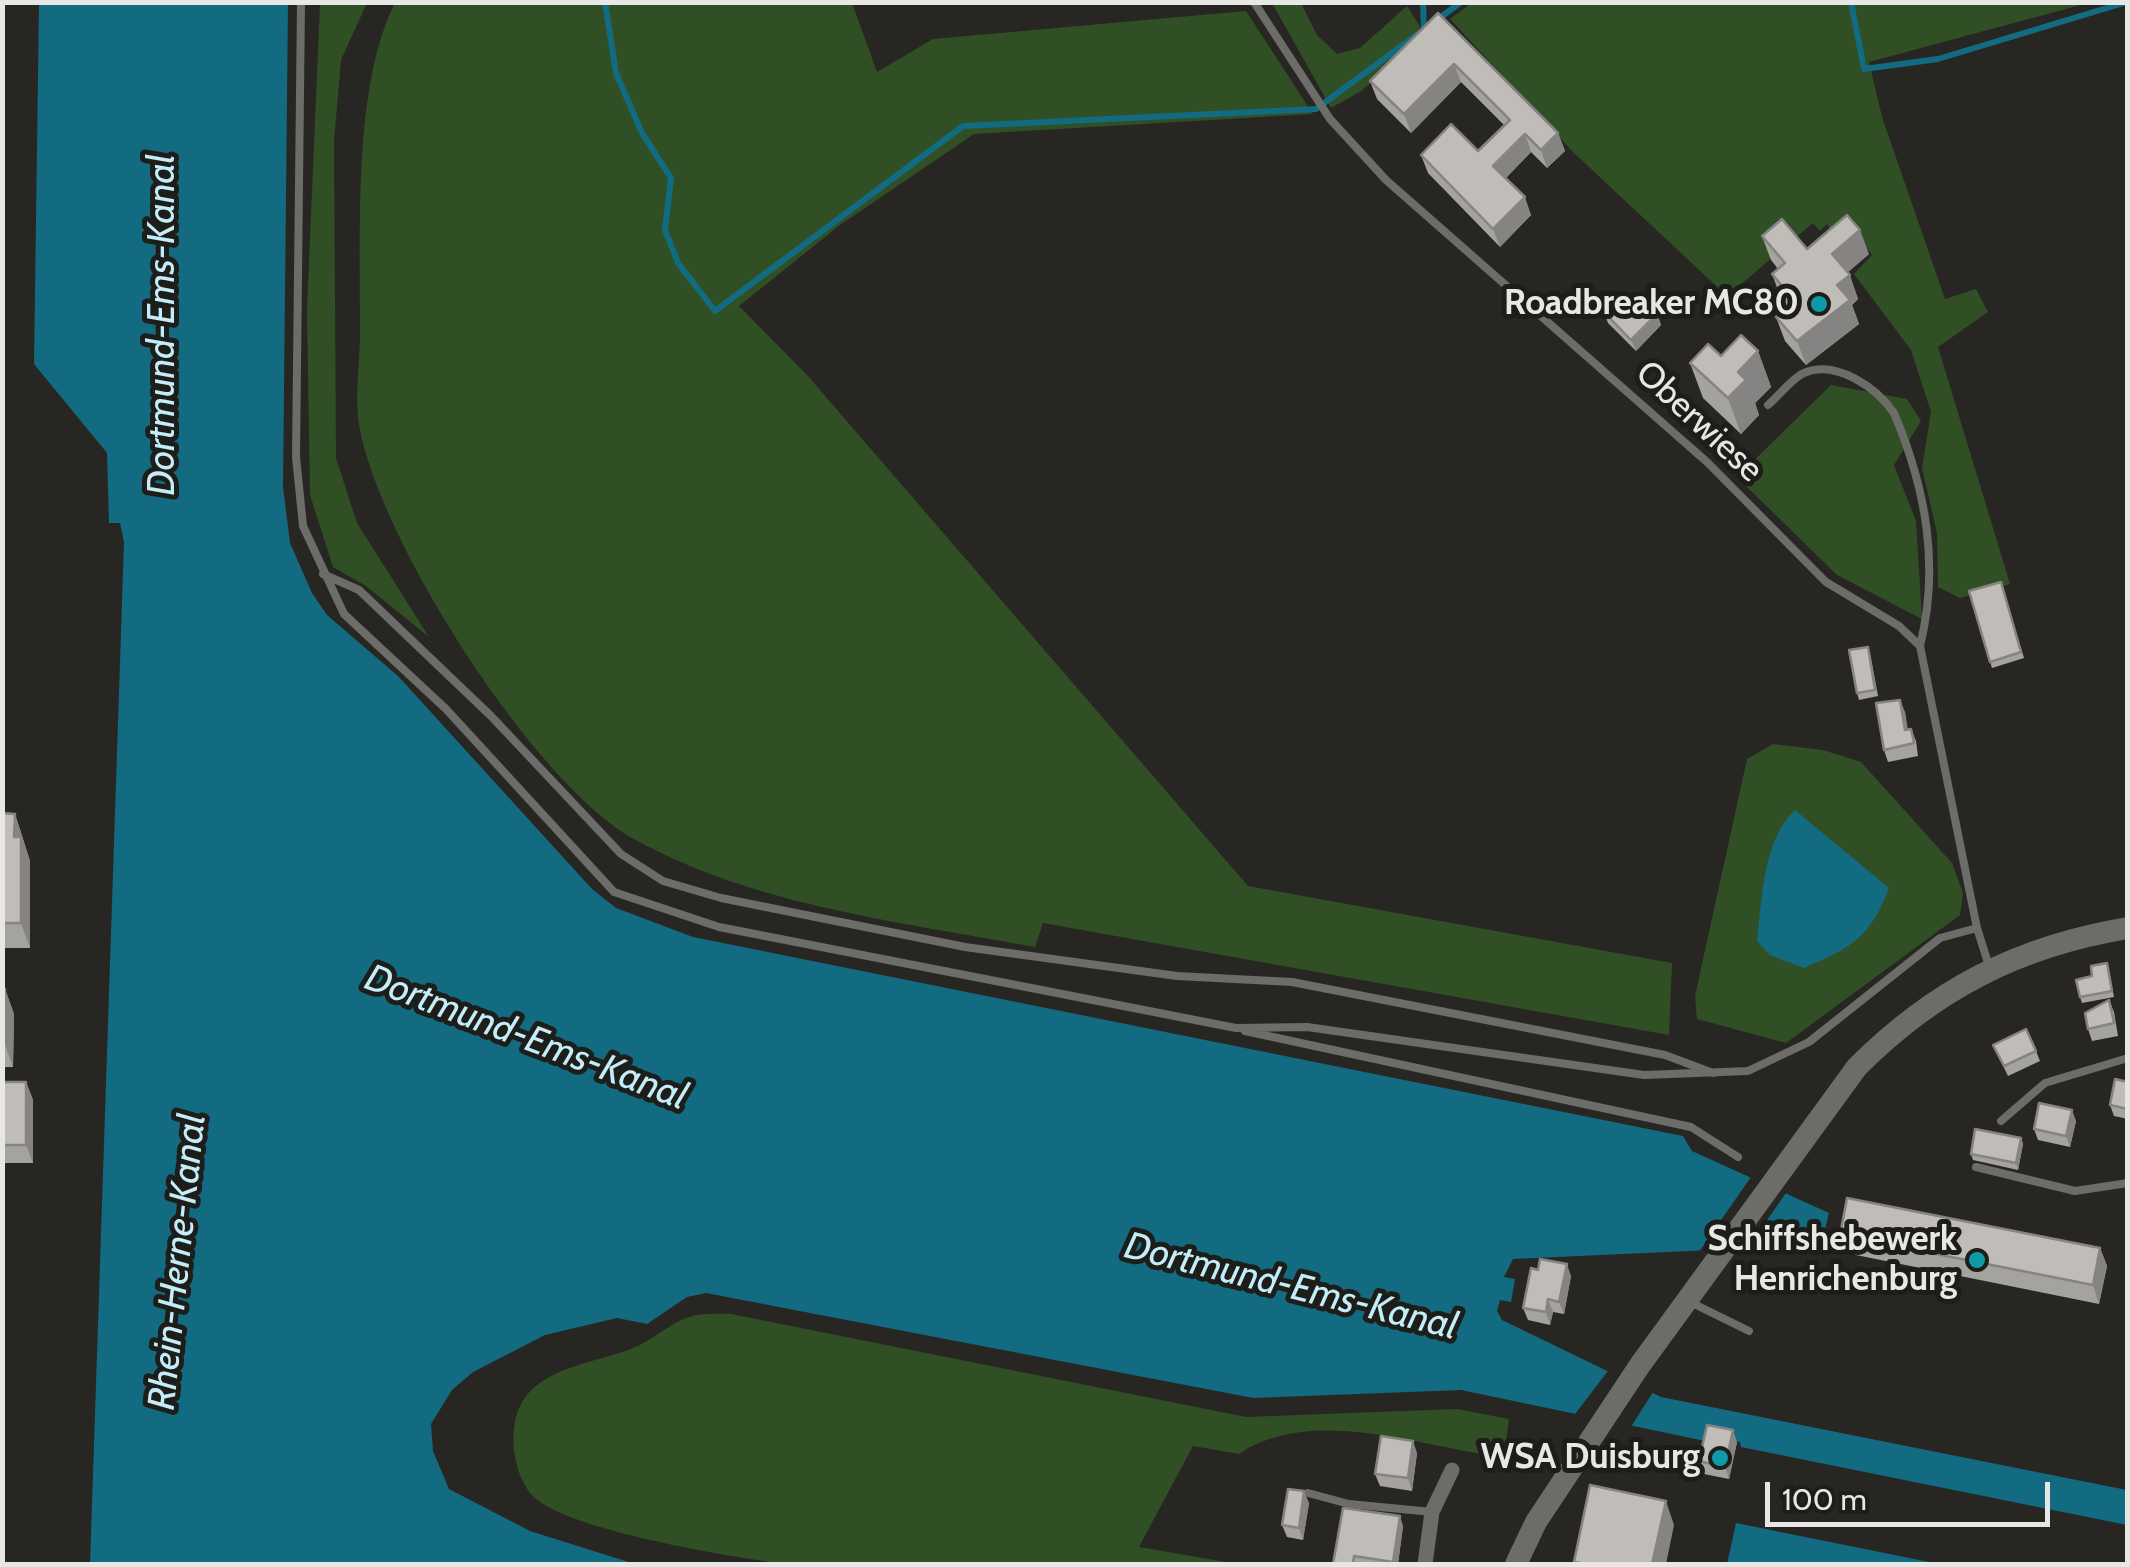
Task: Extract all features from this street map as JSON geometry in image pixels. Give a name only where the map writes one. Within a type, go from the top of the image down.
[{"type":"main road","points":[[1516,1564],[1536,1522],[1640,1365],[1848,1079],[1890,1034],[1945,992],[1989,967],[2034,948],[2128,928]]},
{"type":"street","points":[[1424,1564],[1432,1512],[1452,1470]]},
{"type":"lane","points":[[301,2],[296,457],[304,526],[322,574],[344,614],[446,709],[614,892],[665,913],[719,927],[1236,1028],[1690,1127],[1738,1157]]},
{"type":"lane","name":"Oberwiese","points":[[1254,2],[1330,119],[1386,180],[1707,462],[1826,582],[1899,626],[1920,646]]},
{"type":"lane","name":"Oberwiese","points":[[1768,406],[1804,373],[1836,369],[1883,397],[1894,413],[1929,526],[1930,605],[1920,646],[1977,928],[1989,967]]},
{"type":"lane","points":[[322,574],[359,590],[490,716],[620,854],[662,881],[721,898],[965,947],[1178,976],[1292,982],[1665,1055],[1717,1074]]},
{"type":"lane","points":[[1236,1028],[1307,1028],[1644,1075],[1717,1074],[1776,1062],[1809,1042],[1940,938],[1977,928]]},
{"type":"lane","points":[[2001,1121],[2045,1083],[2128,1058]]},
{"type":"lane","points":[[1976,1167],[2075,1191],[2128,1182]]},
{"type":"lane","points":[[1688,1301],[1749,1331]]},
{"type":"lane","points":[[1308,1493],[1349,1504],[1432,1512]]},
{"type":"green space","points":[[1473,2],[2088,3],[1869,62],[1882,117],[1945,299],[1976,289],[1988,312],[1938,347],[2010,584],[1960,598],[1938,587],[1937,533],[1922,468],[1931,412],[1911,350],[1854,274],[1872,255],[1857,234],[1838,241],[1827,224],[1820,231],[1813,223],[1727,296],[1574,153],[1450,19]]},
{"type":"green space","points":[[320,3],[367,3],[341,60],[334,141],[336,458],[357,523],[429,637],[366,586],[333,567],[310,495],[307,310]]},
{"type":"green space","points":[[395,3],[852,3],[877,72],[933,39],[1246,11],[1313,114],[974,134],[840,225],[739,306],[807,375],[1248,886],[1672,963],[1669,1035],[1043,923],[1035,947],[881,920],[729,881],[634,839],[594,810],[552,767],[467,656],[398,534],[374,478],[360,430],[357,394],[365,119],[381,37]]},
{"type":"green space","points":[[1272,3],[1301,3],[1317,35],[1337,54],[1360,48],[1407,6],[1426,36],[1361,91],[1331,108]]},
{"type":"green space","points":[[1831,385],[1907,399],[1921,421],[1894,465],[1916,521],[1922,619],[1837,575],[1737,477]]},
{"type":"green space","points":[[1773,744],[1823,750],[1861,762],[1952,863],[1963,893],[1960,915],[1786,1043],[1697,1019],[1695,996],[1747,759]]},
{"type":"green space","points":[[731,1314],[1246,1417],[1457,1409],[1509,1419],[1504,1454],[1482,1454],[1358,1432],[1326,1431],[1266,1440],[1239,1454],[1193,1446],[1139,1547],[1238,1564],[784,1564],[616,1532],[554,1510],[535,1498],[521,1477],[514,1450],[518,1410],[534,1387],[562,1371],[640,1345],[686,1318]]},
{"type":"water","points":[[39,3],[288,3],[283,487],[290,543],[312,593],[327,615],[398,676],[592,889],[616,908],[693,937],[1683,1136],[1692,1151],[1829,1213],[1821,1245],[1513,1259],[1504,1277],[1515,1279],[1511,1302],[1500,1300],[1497,1311],[1502,1320],[1661,1397],[2127,1490],[2127,1525],[1741,1447],[1740,1442],[1712,1437],[1710,1442],[1461,1390],[1253,1398],[706,1293],[687,1297],[647,1324],[617,1318],[545,1335],[473,1372],[452,1390],[431,1424],[433,1451],[449,1489],[530,1531],[635,1564],[90,1564],[124,542],[120,523],[109,523],[107,453],[34,364]]},
{"type":"water","points":[[1795,810],[1889,888],[1874,919],[1857,939],[1804,968],[1770,955],[1757,941],[1770,853],[1784,822]]},
{"type":"water","points":[[1736,1523],[1939,1564],[1727,1564]]},
{"type":"pier","points":[[1753,1174],[1788,1190],[1745,1252],[1697,1255]]},
{"type":"pier","points":[[1611,1367],[1655,1389],[1629,1430],[1572,1418]]},
{"type":"building","points":[[1438,13],[1558,133],[1541,150],[1525,134],[1493,166],[1525,197],[1493,229],[1421,155],[1451,124],[1478,151],[1510,120],[1454,64],[1404,114],[1370,81]]},
{"type":"building","points":[[1847,215],[1860,230],[1832,254],[1850,275],[1837,285],[1850,300],[1797,341],[1776,317],[1795,301],[1772,274],[1785,263],[1762,236],[1782,219],[1807,249]]},
{"type":"building","points":[[1636,293],[1657,314],[1631,340],[1604,312],[1615,300],[1623,308]]},
{"type":"building","points":[[1741,335],[1758,351],[1738,372],[1746,380],[1728,398],[1690,363],[1708,344],[1721,356]]},
{"type":"building","points":[[2001,582],[2021,652],[1990,662],[1969,591]]},
{"type":"building","points":[[1868,647],[1875,690],[1857,693],[1849,650]]},
{"type":"building","points":[[1900,700],[1905,730],[1911,729],[1914,743],[1884,750],[1876,703]]},
{"type":"building","points":[[2,813],[15,814],[14,837],[21,837],[21,923],[2,923]]},
{"type":"building","points":[[2107,963],[2112,991],[2080,997],[2076,980],[2092,976],[2091,966]]},
{"type":"building","points":[[5,989],[4,1042],[2,1042]]},
{"type":"building","points":[[2109,1000],[2114,1023],[2088,1029],[2085,1013]]},
{"type":"building","points":[[2026,1029],[2036,1051],[2004,1066],[1993,1045]]},
{"type":"building","points":[[2115,1079],[2128,1082],[2128,1109],[2110,1105]]},
{"type":"building","points":[[2,1082],[26,1082],[26,1145],[2,1145]]},
{"type":"building","points":[[2039,1103],[2072,1110],[2066,1136],[2034,1129]]},
{"type":"building","points":[[1975,1129],[2021,1138],[2016,1163],[1971,1154]]},
{"type":"building","points":[[1847,1198],[2100,1248],[2093,1285],[1840,1235]]},
{"type":"building","points":[[1540,1259],[1567,1264],[1559,1302],[1548,1299],[1546,1312],[1523,1308],[1531,1268],[1538,1270]]},
{"type":"building","points":[[1707,1425],[1733,1430],[1725,1467],[1699,1461]]},
{"type":"building","points":[[1381,1436],[1413,1441],[1408,1478],[1375,1474]]},
{"type":"building","points":[[1590,1485],[1666,1501],[1652,1564],[1574,1562]]},
{"type":"building","points":[[1288,1489],[1304,1491],[1299,1528],[1282,1525]]},
{"type":"building","points":[[1343,1508],[1400,1516],[1393,1562],[1354,1556],[1353,1564],[1333,1564]]},
{"type":"waterway","points":[[605,2],[616,73],[642,133],[671,178],[665,230],[678,263],[715,311],[963,126],[1316,109],[1419,33]]},
{"type":"waterway","points":[[1423,2],[1424,30]]},
{"type":"waterway","points":[[1437,20],[1461,2]]},
{"type":"waterway","points":[[1851,2],[1864,69],[1938,59],[2127,2]]},
{"type":"place","name":"Roadbreaker MC80","points":[[1819,304]]},
{"type":"place","name":"Schiffshebewerk Henrichenburg","points":[[1977,1260]]},
{"type":"place","name":"WSA Duisburg","points":[[1720,1458]]},
{"type":"water label","name":"Dortmund-Ems-Kanal","points":[[163,325]]},
{"type":"water label","name":"Dortmund-Ems-Kanal","points":[[526,1038]]},
{"type":"water label","name":"Rhein-Herne-Kanal","points":[[178,1262]]},
{"type":"water label","name":"Dortmund-Ems-Kanal","points":[[1291,1287]]}]
